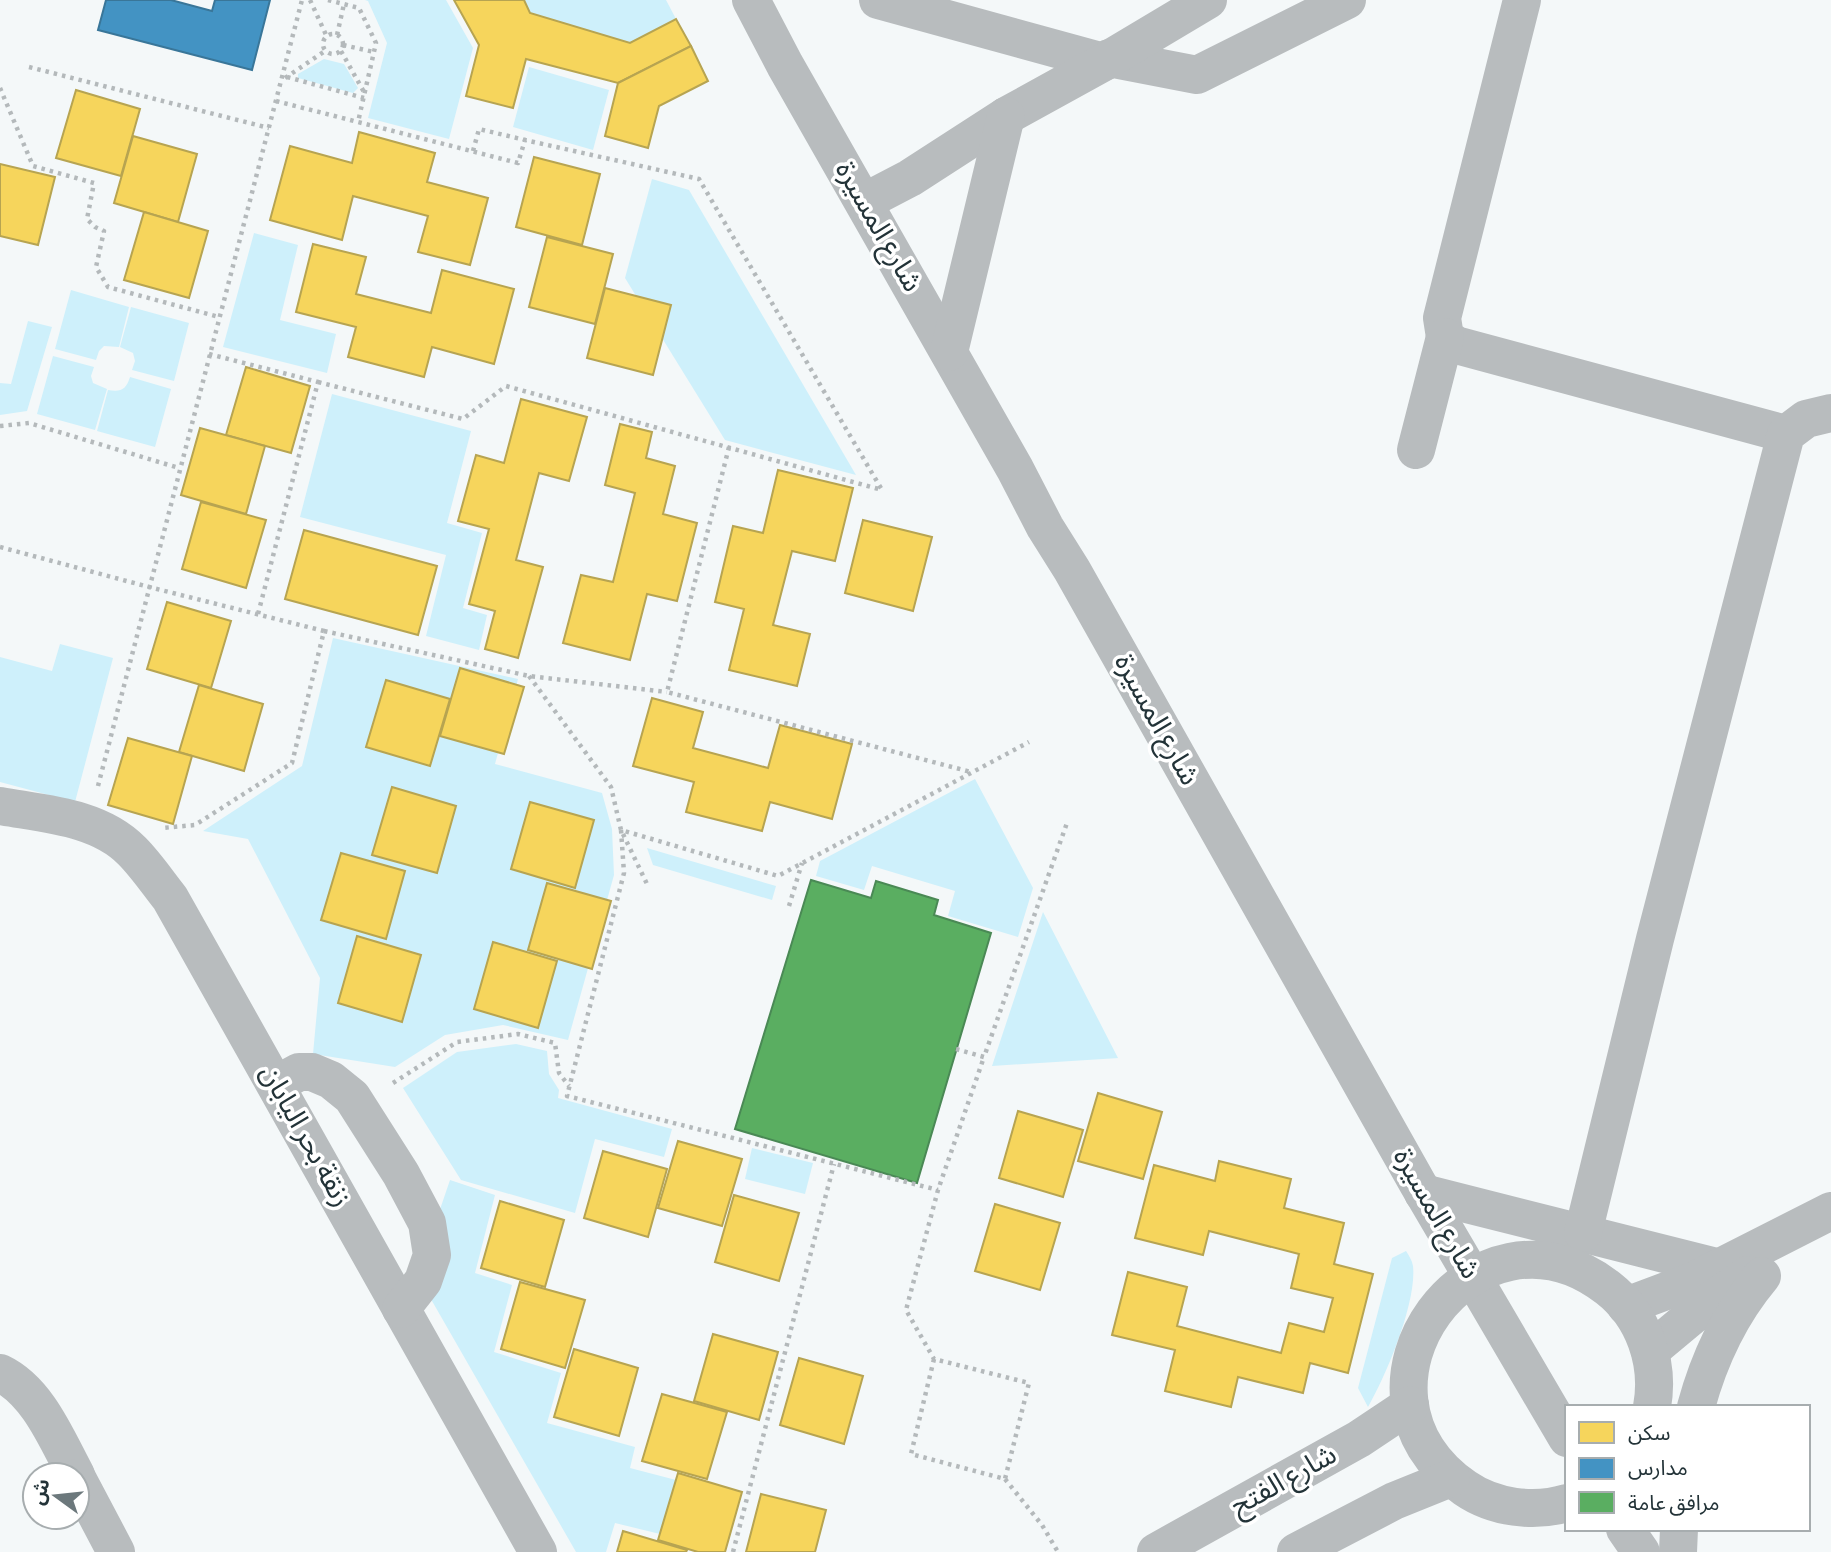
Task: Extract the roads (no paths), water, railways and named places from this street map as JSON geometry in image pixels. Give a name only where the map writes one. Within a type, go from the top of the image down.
[{"type":"street","name":"شارع المسيرة","points":[[751,0],[1045,527],[1072,570],[1423,1193],[1565,1435]]},
{"type":"street","points":[[878,0],[1106,60],[1198,75],[1347,0]]},
{"type":"street","points":[[864,202],[910,178],[1006,116],[1208,0]]},
{"type":"street","points":[[1416,450],[1445,337],[1442,318],[1522,0]]},
{"type":"street","points":[[949,352],[1006,116]]},
{"type":"street","points":[[1445,337],[1455,345],[1786,434]]},
{"type":"street","points":[[1583,1233],[1786,434],[1806,419],[1831,413]]},
{"type":"street","name":"زنقة بحر اليابان","points":[[0,806],[72,819],[100,830],[132,850],[170,898],[538,1552]]},
{"type":"street","points":[[277,1084],[299,1072],[312,1072],[331,1080],[352,1097],[401,1174],[427,1223],[432,1255],[423,1281],[401,1309]]},
{"type":"street","points":[[1423,1193],[1720,1268]]},
{"type":"street","points":[[1626,1306],[1720,1268],[1831,1211]]},
{"type":"street","points":[[1650,1351],[1732,1285],[1779,1257],[1831,1219]]},
{"type":"street","points":[[1697,1405],[1712,1357],[1729,1323],[1779,1257]]},
{"type":"street","points":[[1565,1503],[1533,1508],[1489,1501],[1469,1492],[1436,1463],[1424,1445],[1410,1405],[1409,1380],[1412,1355],[1421,1331],[1434,1309],[1451,1291],[1494,1267],[1543,1261],[1589,1275],[1609,1289],[1637,1320],[1650,1351],[1654,1377],[1652,1405]]},
{"type":"street","points":[[0,1373],[11,1378],[48,1421],[68,1461]]},
{"type":"street","name":"شارع الفتح","points":[[1156,1552],[1359,1439],[1410,1405]]},
{"type":"street","points":[[1296,1552],[1394,1501],[1451,1478]]},
{"type":"street","points":[[91,1504],[116,1552]]},
{"type":"street","points":[[1626,1531],[1641,1552]]},
{"type":"street","points":[[1678,1552],[1679,1531]]}]
